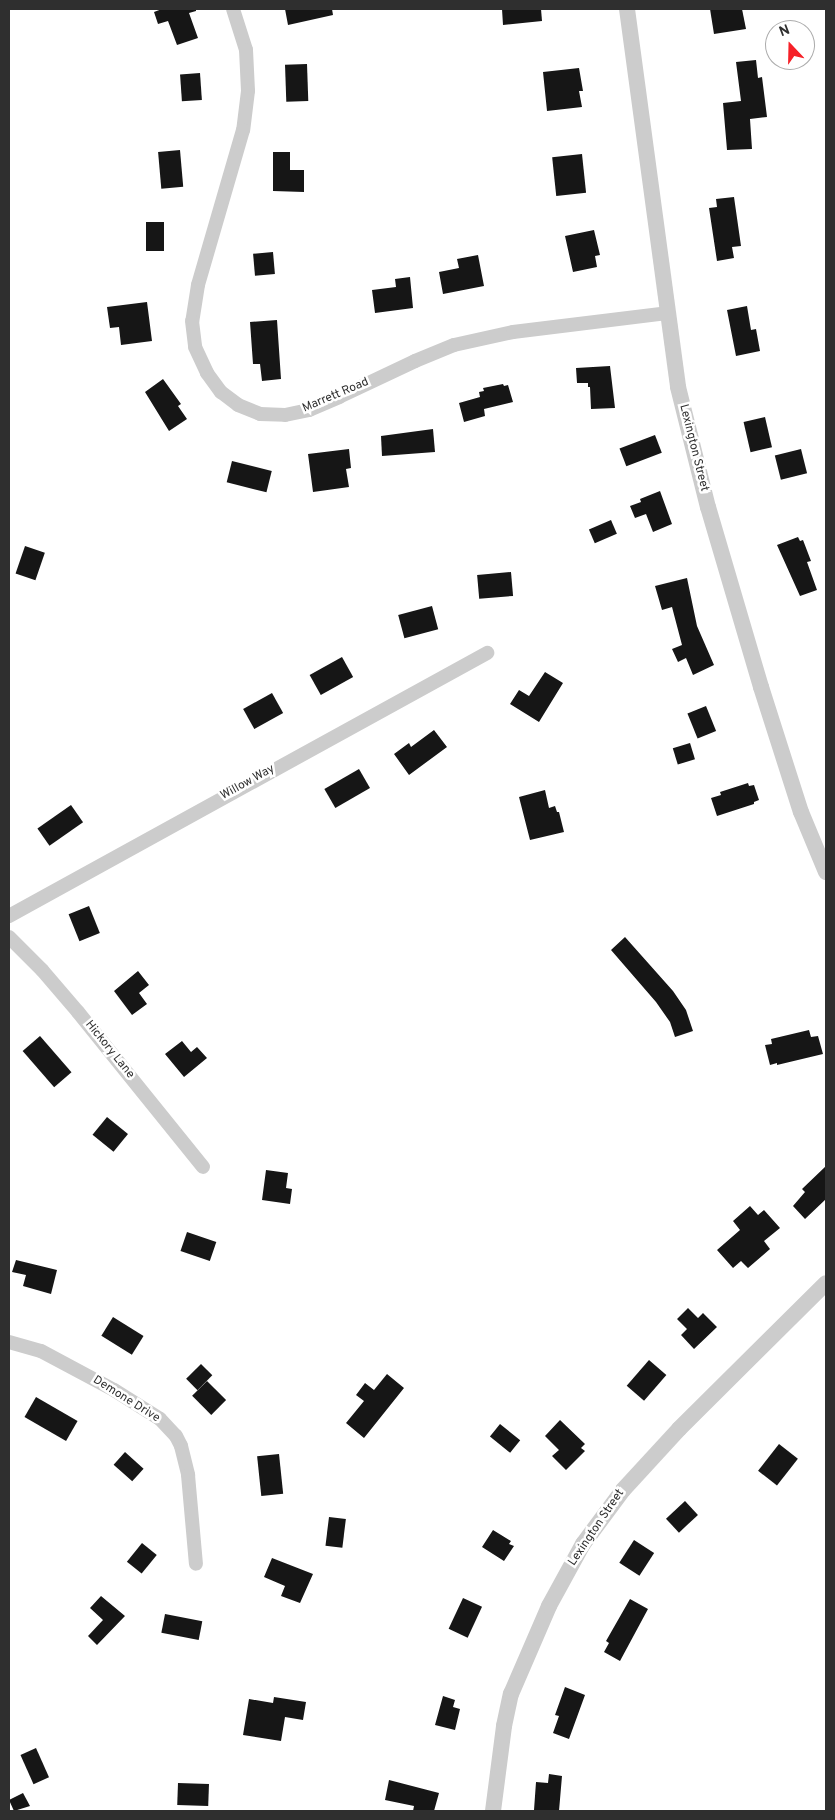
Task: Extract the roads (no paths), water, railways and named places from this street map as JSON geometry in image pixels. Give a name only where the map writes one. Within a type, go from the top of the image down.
[{"type":"street","name":"Marrett Road","points":[[233,9],[246,50],[248,91],[243,130],[198,285],[192,321],[195,347],[207,373],[221,392],[238,406],[260,414],[285,415],[309,410],[454,345],[513,332],[667,313]]},
{"type":"street","name":"Lexington Street","points":[[627,9],[678,387],[708,507],[792,783],[826,872]]},
{"type":"street","name":"Willow Way","points":[[9,916],[487,653]]},
{"type":"street","name":"Hickory Lane","points":[[9,937],[42,970],[78,1012],[203,1166]]},
{"type":"street","name":"Lexington Street","points":[[493,1811],[504,1726],[511,1694],[549,1606],[583,1544],[623,1490],[678,1429],[826,1283]]},
{"type":"street","name":"Demone Drive","points":[[9,1342],[41,1350],[114,1390],[160,1420],[176,1436],[181,1446],[188,1475],[196,1564]]}]
